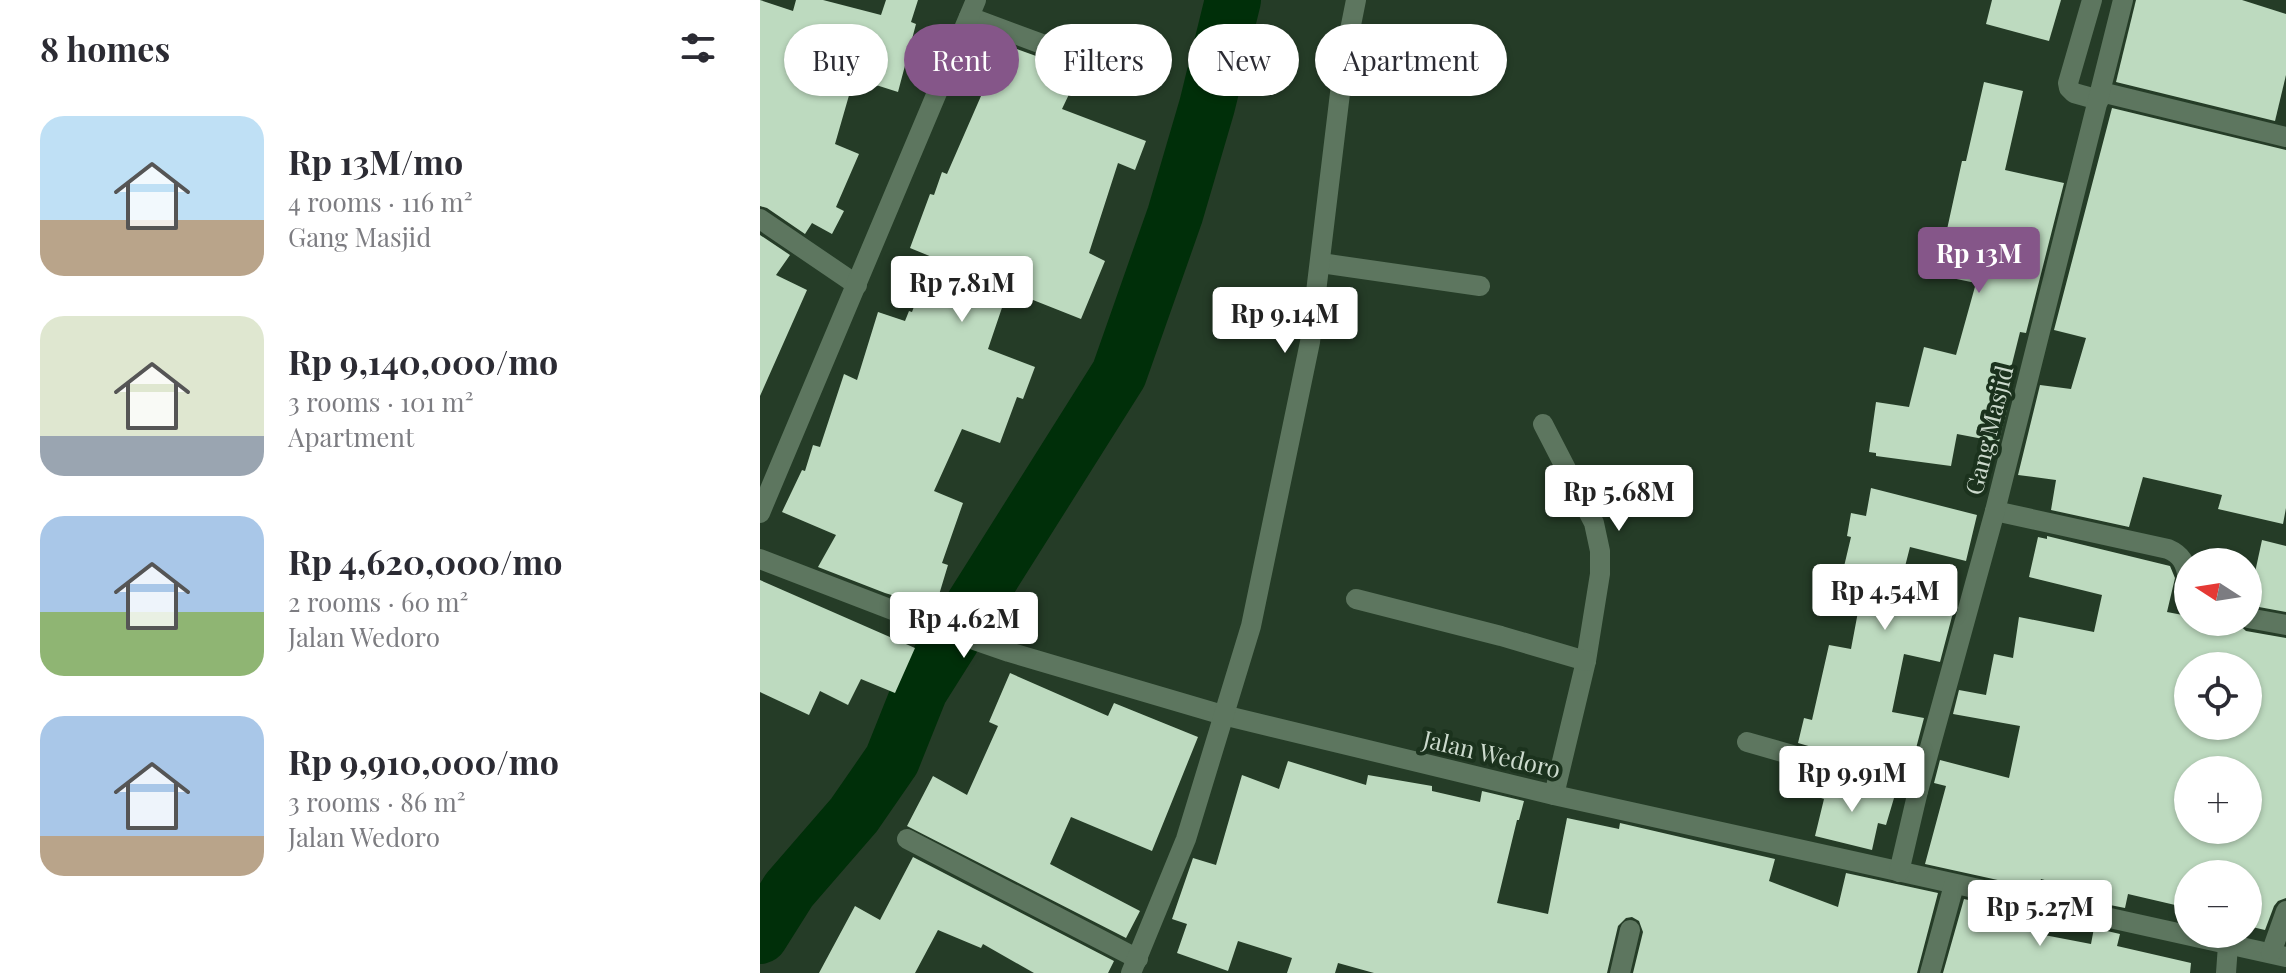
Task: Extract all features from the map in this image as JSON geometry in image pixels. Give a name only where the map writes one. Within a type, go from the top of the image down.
[{"type":"street","points":[[907,839],[1134,966],[1186,839],[1251,626],[1310,342],[1344,60],[1356,0]]},
{"type":"street","points":[[2092,0],[2068,83],[2074,93],[2286,137]]},
{"type":"street","name":"Gang Masjid","points":[[1899,872],[1918,791],[1995,511],[2123,0]]},
{"type":"street","points":[[760,513],[973,8],[1035,37]]},
{"type":"street","points":[[760,219],[857,285]]},
{"type":"street","points":[[1321,263],[1480,286]]},
{"type":"street","points":[[1543,424],[1582,497],[1598,538],[1600,574],[1586,661],[1554,795]]},
{"type":"street","points":[[1995,511],[2174,551]]},
{"type":"street","name":"Jalan Wedoro","points":[[760,559],[1009,652],[1223,715],[1554,795],[2174,933]]},
{"type":"street","points":[[1356,599],[1586,661]]},
{"type":"street","points":[[2262,621],[2286,625]]},
{"type":"street","points":[[1747,742],[1918,791]]},
{"type":"street","points":[[1930,973],[1954,885]]},
{"type":"street","points":[[2279,955],[2286,911]]},
{"type":"street","points":[[1620,973],[1630,930]]},
{"type":"street","points":[[2226,973],[2228,948]]},
{"type":"street","name":"Jalan Wedoro","points":[[2243,948],[2279,955]]},
{"type":"building","points":[[760,0],[793,11],[796,0],[823,0],[881,15],[886,0],[918,0],[911,22],[916,24],[904,24],[904,69],[898,92],[888,89],[888,24],[784,24],[784,96],[849,96],[835,144],[859,154],[836,207],[844,211],[832,234],[812,223],[805,234],[760,206]]},
{"type":"building","points":[[1992,0],[2061,0],[2049,41],[1986,24]]},
{"type":"building","points":[[2136,0],[2242,0],[2286,14],[2286,75],[2275,121],[2116,82]]},
{"type":"building","points":[[1019,50],[1035,56],[1035,96],[1068,96],[1062,109],[1146,141],[1135,170],[1118,163],[1089,253],[1105,261],[1081,319],[1008,290],[988,349],[1035,367],[1023,399],[1017,397],[1000,443],[962,429],[934,491],[963,503],[942,563],[948,565],[935,608],[818,567],[836,535],[782,512],[802,470],[805,471],[813,445],[820,447],[844,374],[857,380],[878,312],[905,321],[909,311],[912,312],[932,257],[910,248],[930,194],[934,195],[942,172],[947,174],[981,96],[1019,96]]},
{"type":"building","points":[[1984,82],[2023,91],[2005,170],[2064,183],[2026,333],[2020,332],[2008,380],[2014,381],[1999,442],[1957,434],[1951,466],[1876,456],[1876,453],[1869,452],[1876,402],[1909,407],[1924,347],[1956,355],[1976,283],[1937,275],[1962,161],[1966,161]]},
{"type":"building","points":[[2112,108],[2286,150],[2286,508],[2283,524],[2218,509],[2222,495],[2143,477],[2129,527],[2051,510],[2056,480],[2018,475],[2040,385],[2071,389],[2086,338],[2054,330]]},
{"type":"building","points":[[760,235],[790,255],[776,275],[807,290],[760,396]]},
{"type":"building","points":[[1871,488],[1977,515],[1966,561],[1910,547],[1898,594],[1955,605],[1940,662],[1904,654],[1892,712],[1924,718],[1909,775],[1798,743],[1804,718],[1812,720],[1829,645],[1851,649],[1864,580],[1842,575],[1851,537],[1847,536],[1851,513],[1866,516]]},
{"type":"building","points":[[2047,536],[2170,566],[2174,582],[2167,612],[2174,613],[2174,636],[2262,634],[2286,638],[2286,898],[2274,906],[2265,930],[2262,929],[2262,860],[2174,860],[2174,905],[2128,894],[2125,908],[2100,903],[2099,895],[2041,879],[2038,889],[1925,864],[1946,786],[1934,783],[1940,760],[2009,778],[2020,726],[1953,714],[1959,690],[1986,695],[1994,654],[2013,658],[2019,617],[2094,632],[2102,595],[2029,577],[2038,537],[2047,539]]},
{"type":"building","points":[[2262,540],[2286,546],[2286,612],[2262,608]]},
{"type":"building","points":[[760,580],[915,648],[895,693],[861,679],[848,705],[820,691],[809,715],[760,692]]},
{"type":"building","points":[[1010,673],[1108,716],[1114,703],[1198,737],[1152,851],[1071,817],[1050,864],[1140,911],[1126,938],[907,826],[933,776],[967,795],[998,726],[989,722]]},
{"type":"building","points":[[1288,761],[1366,785],[1368,775],[1432,786],[1432,791],[1480,802],[1482,791],[1524,801],[1497,903],[1548,914],[1567,818],[1619,829],[1620,823],[1775,859],[1769,881],[1838,907],[1846,873],[1938,893],[1917,973],[1633,973],[1643,932],[1639,921],[1632,917],[1626,918],[1618,926],[1607,973],[1374,973],[1338,963],[1335,973],[1287,973],[1292,958],[1238,941],[1228,971],[1177,953],[1187,924],[1172,919],[1193,858],[1216,865],[1242,775],[1279,789]]},
{"type":"building","points":[[1825,778],[1894,798],[1886,825],[1878,823],[1872,850],[1815,836],[1824,799],[1818,797]]},
{"type":"building","points":[[913,857],[1114,961],[1108,973],[1034,973],[983,944],[981,948],[938,930],[915,973],[819,973],[855,906],[880,920]]},
{"type":"building","points":[[1964,899],[2030,914],[2026,927],[2040,930],[2039,934],[2091,944],[2094,928],[2120,934],[2117,946],[2191,963],[2190,973],[1943,973]]},
{"type":"waterway","points":[[760,936],[789,890],[854,815],[892,760],[920,690],[1119,374],[1175,215],[1207,106],[1233,0]]}]
